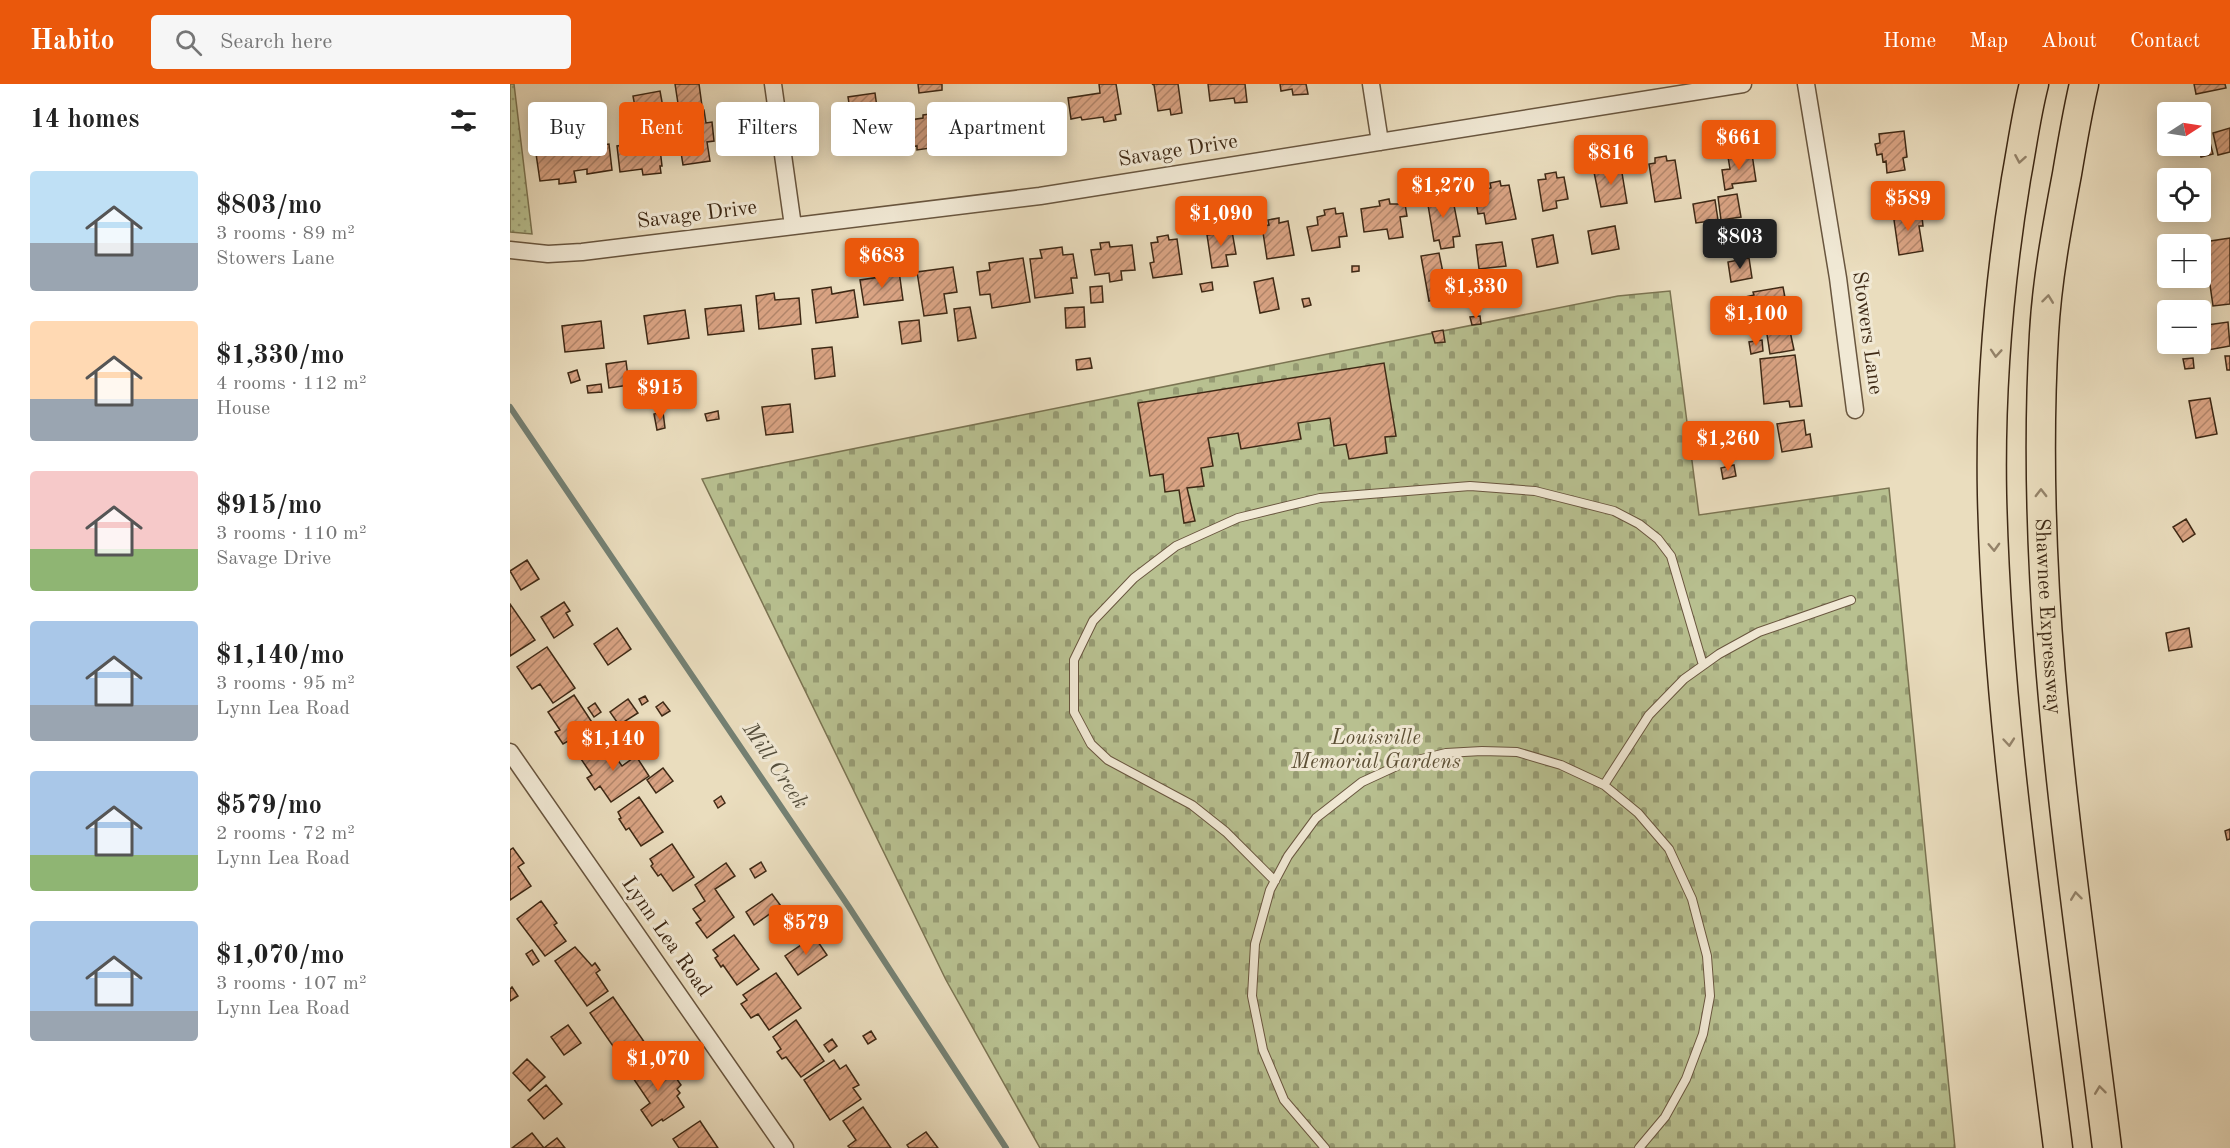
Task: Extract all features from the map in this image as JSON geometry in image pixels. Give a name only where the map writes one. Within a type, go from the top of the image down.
[{"type":"highway","name":"Shawnee Expressway","points":[[2083,88],[2055,237],[2044,331],[2041,526],[2047,634],[2057,739],[2107,1148]]},
{"type":"highway","points":[[2032,93],[2009,220],[2000,296],[1994,391],[1992,492],[1995,592],[2013,782],[2058,1148]]},
{"type":"street","points":[[773,84],[793,226]]},
{"type":"street","points":[[1371,84],[1380,142]]},
{"type":"street","name":"Savage Drive","points":[[510,250],[548,254],[582,252],[1040,196],[1743,84]]},
{"type":"street","name":"Stowers Lane","points":[[1806,84],[1838,278],[1855,410]]},
{"type":"street","name":"Lynn Lea Road","points":[[510,752],[785,1148]]},
{"type":"lane","points":[[1275,881],[1226,832],[1192,805],[1108,760],[1091,744],[1074,712],[1074,660],[1093,621],[1134,578],[1176,546],[1238,518],[1320,498],[1470,486],[1535,491],[1614,511],[1639,524],[1658,539],[1671,556],[1702,665]]},
{"type":"lane","points":[[1604,785],[1649,715],[1684,679],[1702,665],[1759,632],[1851,600]]},
{"type":"lane","points":[[1325,1148],[1284,1100],[1263,1050],[1252,996],[1255,944],[1270,890],[1288,856],[1316,818],[1362,782],[1401,764],[1446,753],[1482,751],[1518,753],[1561,765],[1604,785],[1638,813],[1669,849],[1692,899],[1707,957],[1710,996],[1704,1034],[1686,1079],[1665,1117],[1644,1146]]},
{"type":"green space","points":[[510,84],[514,84],[532,234],[510,232]]},
{"type":"green space","name":"Louisville Memorial Gardens","points":[[1670,291],[1699,515],[1889,488],[1955,1148],[1040,1148],[946,980],[702,479],[1618,296]]},
{"type":"building","points":[[675,84],[699,84],[701,102],[678,102]]},
{"type":"building","points":[[918,84],[942,84],[942,90],[919,93]]},
{"type":"building","points":[[1099,84],[1116,84],[1121,114],[1115,115],[1116,120],[1104,122],[1103,117],[1071,119],[1068,98],[1100,93]]},
{"type":"building","points":[[1152,84],[1178,84],[1182,113],[1171,115],[1170,109],[1158,111]]},
{"type":"building","points":[[1208,84],[1245,84],[1247,102],[1235,103],[1234,98],[1210,101]]},
{"type":"building","points":[[1280,84],[1306,84],[1308,94],[1293,95],[1292,89],[1281,91]]},
{"type":"building","points":[[2194,84],[2225,84],[2226,88],[2196,94]]},
{"type":"building","points":[[660,91],[662,102],[634,102],[633,96]]},
{"type":"building","points":[[875,93],[876,102],[849,102],[848,97]]},
{"type":"building","points":[[704,110],[706,123],[712,122],[714,141],[707,142],[710,161],[683,165],[682,156],[704,156]]},
{"type":"building","points":[[927,114],[927,149],[917,150],[915,119],[923,118],[923,115]]},
{"type":"building","points":[[2230,128],[2230,152],[2218,155],[2213,133]]},
{"type":"building","points":[[1904,131],[1907,157],[1903,158],[1905,170],[1887,173],[1886,161],[1883,162],[1882,154],[1877,155],[1875,144],[1880,143],[1879,134]]},
{"type":"building","points":[[607,144],[609,144],[612,170],[587,174],[587,169],[574,171],[576,182],[559,184],[559,179],[540,181],[536,156],[607,156]]},
{"type":"building","points":[[617,146],[619,146],[619,156],[661,156],[661,173],[643,175],[642,169],[620,172]]},
{"type":"building","points":[[1752,154],[1756,181],[1732,184],[1733,188],[1725,190],[1722,170],[1730,169],[1728,157]]},
{"type":"building","points":[[1666,156],[1667,161],[1675,160],[1681,198],[1655,202],[1649,164],[1655,163],[1655,158]]},
{"type":"building","points":[[1612,163],[1613,168],[1621,167],[1627,203],[1601,207],[1594,172],[1602,170],[1601,165]]},
{"type":"building","points":[[1556,172],[1557,178],[1564,177],[1568,199],[1556,201],[1557,208],[1543,211],[1538,180],[1546,179],[1545,174]]},
{"type":"building","points":[[1500,181],[1501,186],[1509,185],[1516,219],[1486,224],[1484,213],[1478,214],[1474,191],[1491,188],[1490,183]]},
{"type":"building","points":[[1445,191],[1446,196],[1452,195],[1460,236],[1453,237],[1454,247],[1441,249],[1439,240],[1434,241],[1427,199],[1435,198],[1434,192]]},
{"type":"building","points":[[1737,194],[1741,217],[1721,220],[1718,197]]},
{"type":"building","points":[[1389,199],[1390,204],[1405,204],[1407,216],[1400,217],[1403,237],[1389,239],[1387,229],[1364,232],[1361,209],[1380,206],[1379,201]]},
{"type":"building","points":[[1715,200],[1718,220],[1696,223],[1693,204]]},
{"type":"building","points":[[1335,208],[1336,214],[1343,213],[1347,236],[1339,237],[1340,247],[1312,251],[1307,227],[1318,225],[1317,217],[1325,215],[1324,210]]},
{"type":"building","points":[[1916,210],[1917,218],[1922,217],[1923,226],[1919,226],[1923,251],[1899,255],[1893,213]]},
{"type":"building","points":[[1279,218],[1279,223],[1288,221],[1294,255],[1267,259],[1262,226],[1269,225],[1268,220]]},
{"type":"building","points":[[1765,225],[1766,232],[1770,231],[1772,242],[1767,243],[1769,250],[1746,255],[1741,229]]},
{"type":"building","points":[[1224,226],[1224,232],[1232,231],[1236,254],[1226,255],[1228,266],[1212,268],[1207,235],[1214,234],[1213,228]]},
{"type":"building","points":[[1615,226],[1619,249],[1592,254],[1588,231]]},
{"type":"building","points":[[1168,235],[1169,240],[1177,239],[1182,274],[1153,278],[1150,263],[1154,262],[1151,243],[1158,242],[1157,237]]},
{"type":"building","points":[[1553,235],[1558,263],[1537,267],[1532,239]]},
{"type":"building","points":[[2230,238],[2230,304],[2213,306],[2210,288],[2211,241]]},
{"type":"building","points":[[1109,242],[1110,247],[1132,245],[1135,270],[1121,271],[1122,280],[1110,282],[1109,273],[1095,275],[1091,250],[1101,249],[1100,243]]},
{"type":"building","points":[[1502,242],[1506,266],[1479,269],[1476,245]]},
{"type":"building","points":[[1062,247],[1063,255],[1073,254],[1077,278],[1071,278],[1073,293],[1035,298],[1030,259],[1042,258],[1040,250]]},
{"type":"building","points":[[1439,253],[1448,297],[1429,301],[1421,256]]},
{"type":"building","points":[[1023,258],[1030,302],[992,308],[990,294],[980,295],[977,272],[990,270],[989,263]]},
{"type":"building","points":[[1749,258],[1752,278],[1731,282],[1728,262]]},
{"type":"building","points":[[1352,266],[1359,266],[1359,271],[1352,272]]},
{"type":"building","points":[[953,267],[957,292],[944,294],[947,313],[924,316],[917,272]]},
{"type":"building","points":[[899,271],[903,300],[864,305],[860,280],[880,277],[880,273]]},
{"type":"building","points":[[1273,278],[1279,309],[1260,313],[1254,282]]},
{"type":"building","points":[[1212,282],[1213,290],[1202,292],[1200,284]]},
{"type":"building","points":[[1102,286],[1103,302],[1091,303],[1090,287]]},
{"type":"building","points":[[831,287],[832,294],[854,290],[858,317],[816,323],[812,290]]},
{"type":"building","points":[[1783,287],[1786,303],[1791,302],[1794,321],[1789,321],[1789,325],[1784,325],[1785,331],[1790,331],[1794,350],[1770,354],[1766,328],[1761,329],[1759,319],[1749,321],[1745,297],[1754,295],[1753,292]]},
{"type":"building","points":[[774,293],[775,300],[799,298],[801,324],[759,329],[756,296]]},
{"type":"building","points":[[1309,298],[1311,305],[1304,307],[1302,299]]},
{"type":"building","points":[[741,305],[744,331],[708,335],[705,309]]},
{"type":"building","points":[[970,307],[976,338],[958,341],[954,309]]},
{"type":"building","points":[[1084,307],[1085,327],[1066,328],[1065,308]]},
{"type":"building","points":[[685,310],[689,338],[648,344],[644,316]]},
{"type":"building","points":[[1480,316],[1481,324],[1472,325],[1470,317]]},
{"type":"building","points":[[919,320],[921,341],[902,344],[899,322]]},
{"type":"building","points":[[601,321],[604,348],[565,352],[562,326]]},
{"type":"building","points":[[2228,322],[2230,346],[2211,349],[2211,324]]},
{"type":"building","points":[[1443,330],[1445,342],[1435,343],[1432,332]]},
{"type":"building","points":[[1762,340],[1763,351],[1751,354],[1749,342]]},
{"type":"building","points":[[832,347],[835,376],[815,379],[812,349]]},
{"type":"building","points":[[1795,355],[1802,406],[1790,407],[1789,401],[1764,404],[1760,359]]},
{"type":"building","points":[[2225,356],[2230,356],[2230,370],[2227,370]]},
{"type":"building","points":[[1090,358],[1092,368],[1077,370],[1076,360]]},
{"type":"building","points":[[2193,358],[2194,368],[2185,369],[2183,359]]},
{"type":"building","points":[[626,361],[629,385],[609,388],[606,364]]},
{"type":"building","points":[[1384,363],[1396,436],[1385,437],[1387,453],[1349,459],[1346,444],[1334,446],[1330,418],[1298,423],[1301,439],[1241,449],[1238,433],[1208,438],[1213,466],[1201,468],[1204,486],[1187,488],[1195,521],[1184,523],[1179,490],[1165,492],[1163,474],[1150,476],[1138,403]]},
{"type":"building","points":[[577,370],[580,380],[571,383],[568,373]]},
{"type":"building","points":[[601,384],[602,392],[588,393],[587,386]]},
{"type":"building","points":[[2210,398],[2217,434],[2196,438],[2189,401]]},
{"type":"building","points":[[790,404],[793,432],[766,435],[762,407]]},
{"type":"building","points":[[718,411],[719,419],[707,421],[705,414]]},
{"type":"building","points":[[663,412],[665,428],[657,430],[654,414]]},
{"type":"building","points":[[1804,420],[1806,435],[1810,434],[1812,447],[1782,452],[1777,424]]},
{"type":"building","points":[[1734,465],[1736,476],[1723,479],[1721,468]]},
{"type":"building","points":[[2186,519],[2195,534],[2183,542],[2173,527]]},
{"type":"building","points":[[527,560],[539,579],[521,590],[510,571]]},
{"type":"building","points":[[564,602],[570,611],[566,613],[573,625],[554,638],[541,617]]},
{"type":"building","points":[[510,604],[535,640],[510,656]]},
{"type":"building","points":[[617,628],[631,649],[608,665],[594,644]]},
{"type":"building","points":[[2189,628],[2192,647],[2169,651],[2166,633]]},
{"type":"building","points":[[547,647],[575,688],[553,703],[540,684],[532,689],[517,667]]},
{"type":"building","points":[[574,695],[599,733],[573,749],[568,741],[563,744],[555,732],[560,730],[548,712]]},
{"type":"building","points":[[645,696],[648,701],[642,705],[639,699]]},
{"type":"building","points":[[628,699],[638,713],[619,725],[610,712]]},
{"type":"building","points":[[663,702],[670,711],[662,716],[656,707]]},
{"type":"building","points":[[595,703],[601,712],[594,717],[588,708]]},
{"type":"building","points":[[605,742],[622,766],[636,756],[649,776],[611,802],[600,786],[595,790],[587,778],[592,775],[581,759]]},
{"type":"building","points":[[663,768],[673,781],[656,793],[647,780]]},
{"type":"building","points":[[721,796],[725,803],[718,808],[714,801]]},
{"type":"building","points":[[639,797],[663,832],[641,846],[629,828],[626,830],[619,819],[621,818],[618,812]]},
{"type":"building","points":[[2230,829],[2230,839],[2227,840],[2225,831]]},
{"type":"building","points":[[672,844],[694,877],[673,891],[661,874],[658,876],[651,866],[653,864],[650,859]]},
{"type":"building","points":[[513,848],[524,863],[518,867],[531,886],[510,900],[510,850]]},
{"type":"building","points":[[761,862],[766,871],[755,878],[750,869]]},
{"type":"building","points":[[726,863],[735,876],[715,889],[734,917],[707,938],[696,923],[701,920],[693,909],[705,901],[695,885]]},
{"type":"building","points":[[772,894],[781,906],[754,925],[746,912]]},
{"type":"building","points":[[541,901],[557,923],[554,925],[566,941],[545,956],[517,919]]},
{"type":"building","points":[[734,935],[759,969],[737,985],[723,965],[721,967],[715,958],[718,956],[713,950]]},
{"type":"building","points":[[814,936],[827,955],[798,975],[785,956]]},
{"type":"building","points":[[575,947],[592,966],[595,963],[600,970],[596,973],[608,991],[587,1006],[555,961]]},
{"type":"building","points":[[532,950],[539,961],[533,965],[526,954]]},
{"type":"building","points":[[776,973],[801,1008],[769,1030],[758,1014],[751,1018],[741,1004],[747,1000],[743,995]]},
{"type":"building","points":[[512,987],[518,996],[510,1001],[510,989]]},
{"type":"building","points":[[613,997],[645,1043],[622,1059],[590,1013]]},
{"type":"building","points":[[796,1020],[824,1061],[801,1077],[786,1057],[782,1059],[777,1052],[781,1049],[773,1037]]},
{"type":"building","points":[[568,1025],[581,1043],[564,1055],[551,1037]]},
{"type":"building","points":[[871,1031],[876,1039],[868,1044],[863,1036]]},
{"type":"building","points":[[832,1039],[837,1046],[829,1052],[824,1045]]},
{"type":"building","points":[[656,1058],[665,1071],[669,1068],[681,1085],[677,1089],[680,1093],[677,1096],[684,1107],[652,1126],[641,1110],[650,1103],[631,1075]]},
{"type":"building","points":[[527,1059],[545,1077],[530,1091],[513,1073]]},
{"type":"building","points":[[834,1060],[840,1069],[846,1065],[859,1085],[853,1088],[861,1099],[830,1120],[804,1080]]},
{"type":"building","points":[[546,1085],[562,1104],[544,1119],[528,1100]]},
{"type":"building","points":[[863,1107],[891,1148],[850,1148],[848,1146],[856,1140],[843,1121]]},
{"type":"building","points":[[700,1121],[718,1148],[679,1148],[673,1139]]},
{"type":"building","points":[[926,1132],[938,1148],[909,1148],[907,1145]]},
{"type":"building","points":[[532,1133],[544,1148],[512,1148]]},
{"type":"building","points":[[557,1138],[565,1148],[544,1148]]},
{"type":"waterway","name":"Mill Creek","points":[[510,407],[849,907],[1006,1148]]}]
